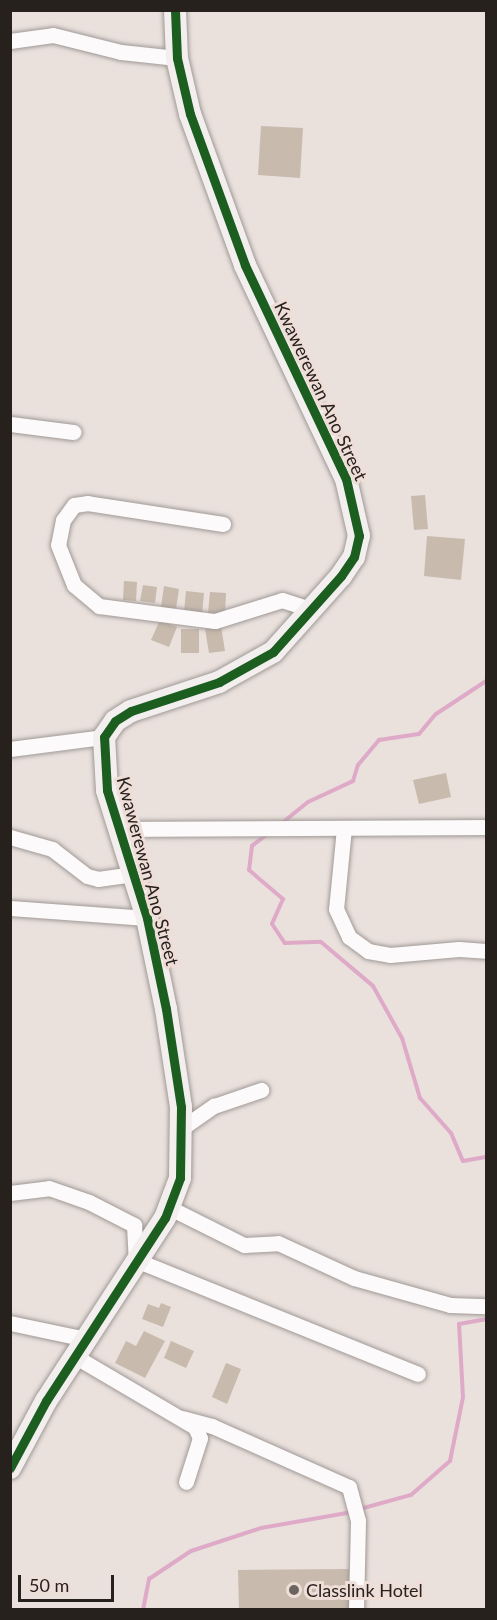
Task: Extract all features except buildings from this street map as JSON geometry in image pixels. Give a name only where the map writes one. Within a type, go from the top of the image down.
[{"type":"street","name":"Kwawerewan Ano Street","points":[[10,1468],[46,1401],[170,1208],[180,1178],[182,1128],[166,1009],[147,918],[107,790],[104,737],[115,722],[131,711],[219,682],[273,652],[313,610],[354,557],[359,536],[355,508],[346,479],[245,265],[190,114],[177,58],[175,10]]},
{"type":"street","points":[[10,41],[52,35],[122,52],[177,58]]},
{"type":"street","points":[[10,424],[73,432]]},
{"type":"street","points":[[223,524],[88,503],[74,505],[63,520],[58,545],[74,585],[99,606],[215,621],[282,600],[313,610]]},
{"type":"street","points":[[10,749],[104,737]]},
{"type":"street","points":[[118,829],[486,827]]},
{"type":"street","points":[[344,828],[336,909],[350,938],[368,951],[390,955],[459,949],[486,951]]},
{"type":"street","points":[[10,837],[52,849],[87,876],[98,879],[132,874]]},
{"type":"street","points":[[10,908],[147,918]]},
{"type":"street","points":[[182,1128],[214,1106],[261,1090]]},
{"type":"street","points":[[10,1193],[49,1188],[130,1220],[136,1231],[136,1260],[418,1374]]},
{"type":"street","points":[[170,1208],[243,1245],[278,1243],[354,1278],[450,1305],[486,1306]]},
{"type":"street","points":[[10,1323],[81,1348],[182,1418],[200,1438],[186,1482]]},
{"type":"street","points":[[182,1418],[212,1426],[349,1487],[358,1521],[356,1610]]},
{"type":"waterway","points":[[282,823],[308,802],[353,781],[358,765],[379,740],[419,734],[436,714],[486,681]]},
{"type":"waterway","points":[[269,833],[252,846],[249,870],[283,899],[272,924],[285,943],[321,942],[373,986],[402,1038],[420,1098],[451,1133],[463,1161],[486,1157]]},
{"type":"waterway","points":[[360,1509],[411,1495],[450,1461],[463,1397],[459,1324],[486,1319]]},
{"type":"waterway","points":[[143,1610],[149,1579],[191,1551],[261,1528],[353,1512]]},
{"type":"cycle path","points":[[10,1468],[46,1401],[165,1218],[180,1178],[181,1107],[166,1009],[147,918],[107,790],[104,737],[115,721],[131,711],[219,682],[273,652],[341,576],[354,557],[359,536],[346,479],[245,265],[190,114],[177,58],[175,10]]},
{"type":"place","name":"Classlink Hotel","points":[[294,1590]]}]
